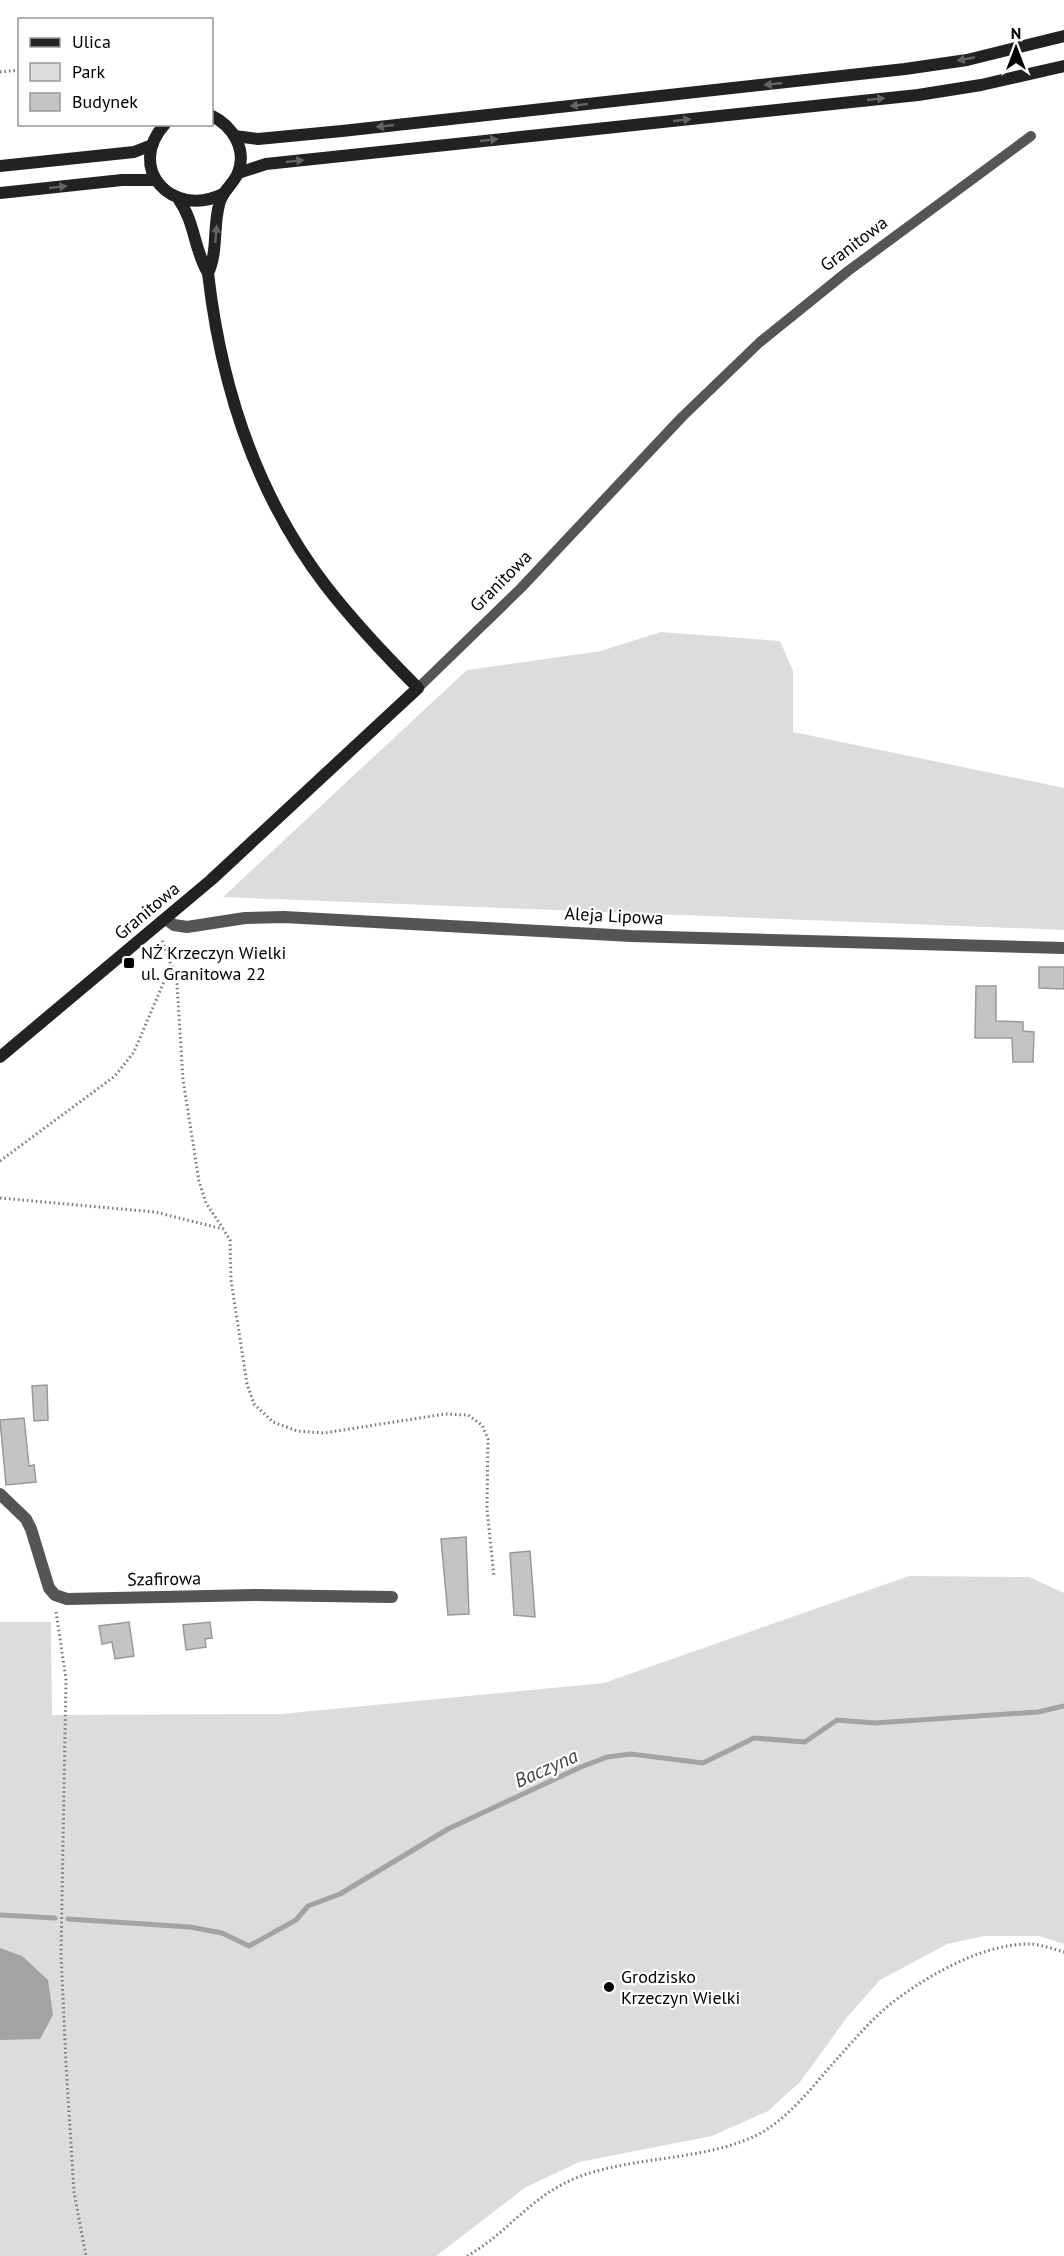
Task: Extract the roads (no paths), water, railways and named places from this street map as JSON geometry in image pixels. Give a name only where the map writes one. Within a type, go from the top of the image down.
[{"type":"main road","points":[[235,136],[258,139],[342,131],[905,69],[967,60],[1064,36]]},
{"type":"main road","points":[[238,173],[266,164],[918,94],[981,85],[1064,66]]},
{"type":"main road","points":[[208,273],[213,257],[218,210],[223,194],[238,173],[241,161],[235,136],[228,126],[213,117]]},
{"type":"main road","points":[[164,126],[152,145],[150,157],[156,180],[170,195],[179,200],[194,203],[209,201],[223,194]]},
{"type":"main road","points":[[0,166],[134,152],[152,145]]},
{"type":"main road","points":[[0,194],[123,180],[156,180]]},
{"type":"main road","points":[[179,200],[189,216],[202,262],[208,273],[219,350],[235,409],[247,445],[278,512],[326,586],[418,688]]},
{"type":"main road","name":"Granitowa","points":[[0,1057],[161,923],[418,688]]},
{"type":"street","name":"Aleja Lipowa","points":[[161,923],[187,927],[245,918],[284,917],[631,936],[1064,948]]},
{"type":"street","name":"Szafirowa","points":[[0,1494],[26,1519],[49,1588],[55,1595],[67,1599],[255,1595],[392,1597]]},
{"type":"lane","name":"Granitowa","points":[[418,688],[521,588],[682,417],[760,342],[848,271],[1031,136]]},
{"type":"waterway","name":"Baczyna","points":[[68,1919],[190,1927],[222,1933],[249,1946],[296,1920],[308,1906],[340,1894],[448,1829],[607,1757],[631,1754],[703,1763],[754,1738],[805,1742],[837,1720],[875,1723],[1038,1712],[1064,1706]]},
{"type":"waterway","name":"Baczyna","points":[[0,1915],[55,1918]]},
{"type":"place","name":"NŻ Krzeczyn Wielki ul. Granitowa 22","points":[[129,963]]},
{"type":"place","name":"Grodzisko Krzeczyn Wielki","points":[[609,1987]]}]
